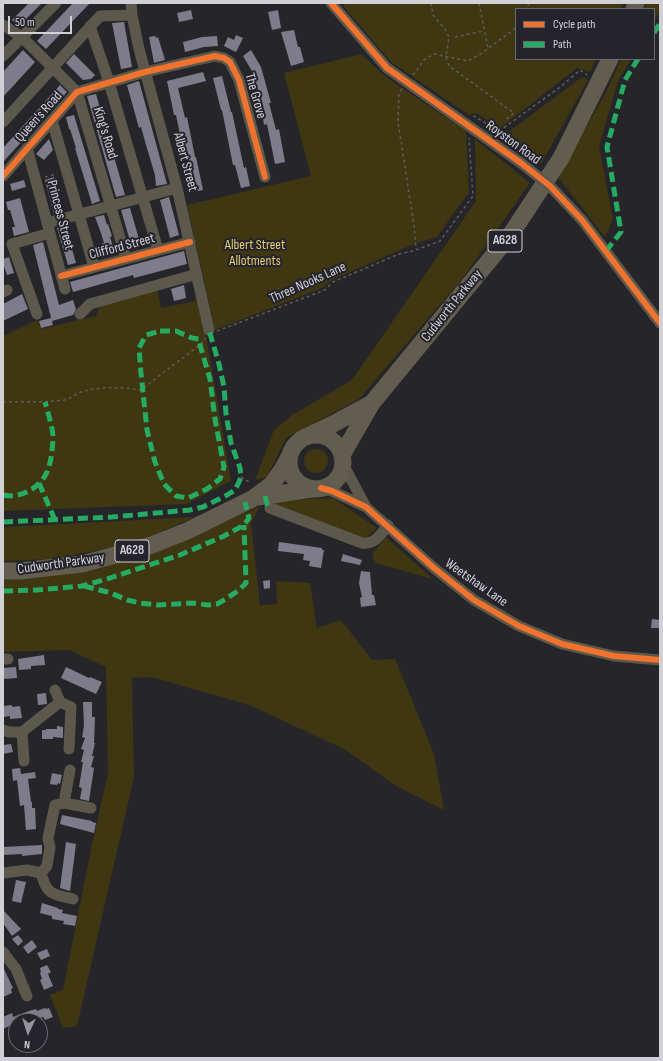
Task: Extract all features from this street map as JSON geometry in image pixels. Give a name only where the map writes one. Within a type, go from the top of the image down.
[{"type":"highway","name":"Cudworth Parkway","points":[[252,499],[276,493],[316,489],[330,485],[336,480],[341,472],[343,459],[372,403],[511,234],[561,158],[610,60]]},
{"type":"highway","name":"Cudworth Parkway","points":[[3,571],[20,571],[82,564],[150,546],[187,531],[252,499],[272,484],[282,470],[292,448],[298,441],[372,403]]},
{"type":"highway","points":[[306,437],[315,435],[324,436],[332,440],[338,446],[343,459]]},
{"type":"highway","points":[[289,457],[289,466],[294,477],[304,486],[316,489]]},
{"type":"street","points":[[3,56],[56,3]]},
{"type":"street","name":"Albert Street","points":[[132,3],[132,16],[139,49],[177,188],[212,332]]},
{"type":"street","name":"Royston Road","points":[[332,3],[387,68],[521,163],[550,186],[582,220],[660,323]]},
{"type":"street","points":[[3,122],[100,16],[132,16]]},
{"type":"street","name":"King's Road","points":[[3,25],[22,37],[77,92],[126,258]]},
{"type":"street","points":[[90,26],[109,82],[158,250]]},
{"type":"street","name":"The Grove","points":[[145,72],[215,56],[224,58],[230,62],[239,80],[265,177]]},
{"type":"street","name":"Queen's Road","points":[[3,176],[77,92],[145,72]]},
{"type":"street","points":[[52,120],[94,267]]},
{"type":"street","name":"Princess Street","points":[[27,148],[65,290]]},
{"type":"street","points":[[38,314],[12,244],[79,214],[177,188]]},
{"type":"street","name":"Clifford Street","points":[[61,276],[190,242]]},
{"type":"street","points":[[80,314],[90,304],[197,274]]},
{"type":"street","name":"Weetshaw Lane","points":[[343,459],[366,507]]},
{"type":"street","name":"Weetshaw Lane","points":[[316,489],[332,491],[366,507],[434,568],[474,600],[519,626],[562,644],[614,656],[660,660]]},
{"type":"street","points":[[270,508],[368,544],[374,541],[388,526]]},
{"type":"street","points":[[55,690],[60,702],[71,707],[69,749]]},
{"type":"street","points":[[3,730],[9,732],[22,732],[60,702]]},
{"type":"street","points":[[22,732],[24,762]]},
{"type":"street","points":[[64,803],[70,770]]},
{"type":"street","points":[[41,873],[47,866],[50,847],[48,838],[55,805],[64,803],[91,808]]},
{"type":"street","points":[[3,873],[27,870],[41,873]]},
{"type":"street","points":[[41,873],[44,885],[48,891],[59,896],[73,899]]},
{"type":"street","points":[[3,952],[16,969],[27,996]]},
{"type":"path","points":[[431,3],[433,15],[445,29],[449,37],[446,57],[449,66],[514,113],[504,121]]},
{"type":"path","points":[[479,3],[488,49]]},
{"type":"path","points":[[416,250],[414,225],[398,122],[399,93],[424,60],[434,54],[468,61],[488,49],[515,29]]},
{"type":"path","points":[[455,37],[484,31]]},
{"type":"path","points":[[467,124],[474,116],[499,131],[559,88],[580,70],[600,81]]},
{"type":"path","points":[[36,180],[67,171]]},
{"type":"path","points":[[3,402],[45,402],[66,400],[79,392],[104,387],[141,390],[200,345],[212,332]]},
{"type":"green space","points":[[347,3],[623,3],[620,8],[515,8],[515,60],[596,60],[590,72],[577,68],[500,128],[476,113],[469,115],[391,62],[343,6]]},
{"type":"green space","points":[[646,3],[660,3],[660,11],[655,19],[655,8],[644,8]]},
{"type":"green space","name":"Albert Street Allotments","points":[[361,54],[386,77],[466,131],[469,192],[437,237],[414,244],[332,280],[322,288],[215,330],[187,205],[311,176],[284,73]]},
{"type":"green space","points":[[621,60],[630,60],[618,81],[599,146],[613,219],[605,237],[558,177],[606,92]]},
{"type":"green space","points":[[582,77],[588,80],[541,164],[503,136]]},
{"type":"green space","points":[[475,139],[530,183],[462,279],[359,399],[286,438],[267,477],[255,480],[274,430],[292,415],[352,380],[476,201]]},
{"type":"green space","points":[[157,288],[161,308],[200,300],[231,481],[187,504],[3,511],[3,336],[37,320],[41,329],[96,316],[101,303]]},
{"type":"green space","points":[[316,449],[325,452],[328,461],[325,470],[316,473],[307,470],[304,461],[307,452]]},
{"type":"green space","points":[[333,498],[377,528],[365,539],[270,503],[285,500]]},
{"type":"green space","points":[[260,506],[251,523],[260,605],[277,604],[276,581],[310,583],[317,628],[341,620],[372,660],[395,659],[434,754],[444,810],[398,787],[344,749],[249,705],[152,677],[132,678],[134,777],[77,1026],[63,1028],[50,995],[63,990],[91,849],[108,773],[106,667],[69,650],[3,652],[3,580],[88,569],[179,543]]},
{"type":"green space","points":[[195,517],[137,542],[56,559],[3,561],[3,527]]},
{"type":"green space","points":[[386,537],[433,579],[375,563],[372,554]]},
{"type":"building","points":[[29,3],[42,3],[19,26],[12,20]]},
{"type":"building","points":[[73,3],[90,3],[46,49],[37,41]]},
{"type":"building","points":[[191,10],[193,19],[179,22],[177,13]]},
{"type":"building","points":[[278,10],[281,28],[272,30],[268,12]]},
{"type":"building","points":[[124,22],[132,67],[121,69],[112,23]]},
{"type":"building","points":[[294,30],[298,47],[300,47],[304,62],[291,66],[281,32]]},
{"type":"building","points":[[236,35],[243,38],[236,52],[224,46],[228,37],[234,40]]},
{"type":"building","points":[[155,36],[156,38],[158,37],[165,60],[154,63],[149,37]]},
{"type":"building","points":[[217,36],[218,46],[204,47],[185,52],[183,42],[202,37]]},
{"type":"building","points":[[23,50],[35,62],[3,97],[3,72]]},
{"type":"building","points":[[251,50],[261,67],[271,103],[269,103],[276,130],[279,129],[285,162],[275,164],[267,124],[264,125],[261,112],[263,111],[257,86],[252,71],[243,56]]},
{"type":"building","points":[[74,54],[95,75],[91,79],[83,80],[66,63]]},
{"type":"building","points":[[203,72],[206,81],[178,88],[185,118],[187,117],[203,190],[193,192],[167,81]]},
{"type":"building","points":[[222,76],[232,112],[244,168],[246,167],[250,186],[241,188],[235,165],[233,165],[222,110],[213,78]]},
{"type":"building","points":[[139,81],[167,184],[156,186],[155,175],[141,127],[139,128],[127,85]]},
{"type":"building","points":[[60,85],[67,92],[3,162],[3,148]]},
{"type":"building","points":[[96,94],[125,195],[116,197],[87,96]]},
{"type":"building","points":[[74,115],[100,201],[92,204],[66,117]]},
{"type":"building","points":[[49,139],[53,150],[44,160],[36,154]]},
{"type":"building","points":[[54,177],[63,211],[54,214],[45,180]]},
{"type":"building","points":[[24,180],[26,187],[12,191],[10,184]]},
{"type":"building","points":[[169,197],[179,235],[170,238],[160,200]]},
{"type":"building","points":[[20,198],[29,232],[14,236],[12,227],[15,227],[6,202]]},
{"type":"building","points":[[130,208],[141,246],[132,248],[121,210]]},
{"type":"building","points":[[104,215],[112,236],[110,237],[115,253],[106,255],[102,243],[104,243],[95,217]]},
{"type":"building","points":[[65,225],[76,263],[68,265],[57,228]]},
{"type":"building","points":[[43,242],[59,305],[73,300],[76,309],[73,315],[52,321],[53,325],[41,328],[39,321],[51,318],[33,245]]},
{"type":"building","points":[[184,251],[187,264],[134,278],[133,275],[73,292],[70,282]]},
{"type":"building","points":[[9,257],[14,273],[7,275],[3,266],[3,259]]},
{"type":"building","points":[[184,285],[186,298],[174,301],[171,289]]},
{"type":"building","points":[[22,294],[28,309],[3,321],[3,304]]},
{"type":"building","points":[[279,542],[322,548],[322,550],[324,550],[321,568],[309,566],[310,561],[303,560],[304,554],[278,551]]},
{"type":"building","points":[[343,554],[362,560],[360,565],[341,561]]},
{"type":"building","points":[[361,571],[370,572],[372,595],[374,595],[376,605],[361,607],[360,598],[362,597],[359,583]]},
{"type":"building","points":[[270,580],[270,588],[264,589],[263,581]]},
{"type":"building","points":[[652,619],[660,620],[660,628],[651,628]]},
{"type":"building","points":[[44,655],[45,665],[31,666],[31,669],[19,670],[18,659]]},
{"type":"building","points":[[16,667],[17,678],[3,679],[3,668]]},
{"type":"building","points":[[66,667],[89,678],[90,677],[102,682],[96,694],[61,678]]},
{"type":"building","points":[[46,693],[47,704],[38,705],[37,694]]},
{"type":"building","points":[[83,702],[92,702],[92,717],[95,717],[95,743],[92,756],[94,756],[91,767],[94,768],[89,801],[80,799],[82,788],[79,787],[83,762],[81,762],[84,750],[81,749],[85,738],[82,737],[84,726]]},
{"type":"building","points":[[12,705],[12,707],[20,706],[22,718],[10,719],[10,716],[3,717],[3,706]]},
{"type":"building","points":[[57,726],[63,727],[63,738],[53,737],[53,739],[42,739],[42,730],[57,729]]},
{"type":"building","points":[[11,744],[13,752],[3,754],[3,745]]},
{"type":"building","points":[[20,768],[21,774],[35,772],[36,778],[28,779],[32,808],[35,808],[36,829],[26,830],[24,805],[20,806],[17,780],[13,781],[12,769]]},
{"type":"building","points":[[52,773],[62,775],[60,784],[50,784]]},
{"type":"building","points":[[62,815],[96,823],[94,833],[60,824]]},
{"type":"building","points":[[66,842],[76,844],[70,891],[60,888]]},
{"type":"building","points":[[42,845],[42,854],[22,856],[22,854],[3,855],[3,847]]},
{"type":"building","points":[[16,880],[26,882],[21,903],[12,901]]},
{"type":"building","points":[[42,903],[63,910],[62,913],[77,916],[75,926],[63,924],[64,921],[52,919],[52,916],[40,913]]},
{"type":"building","points":[[3,910],[21,929],[12,936],[3,923]]},
{"type":"building","points":[[18,935],[23,941],[18,946],[12,939]]},
{"type":"building","points":[[32,940],[37,947],[28,954],[23,947]]},
{"type":"building","points":[[47,949],[50,956],[41,960],[37,953]]},
{"type":"building","points":[[47,965],[51,972],[48,974],[53,986],[44,990],[40,980],[42,979],[40,968]]},
{"type":"building","points":[[3,967],[13,988],[11,989],[12,993],[3,997]]},
{"type":"building","points":[[49,1008],[53,1017],[48,1019],[48,1013],[24,1013],[36,1009],[37,1011]]},
{"type":"building","points":[[8,1015],[8,1027],[3,1029],[3,1017]]},
{"type":"marked path","points":[[655,31],[660,23]]},
{"type":"marked path","points":[[606,251],[621,232],[607,147],[625,80],[637,60]]},
{"type":"marked path","points":[[3,522],[112,517],[190,510],[203,507],[235,490],[241,477],[240,468],[231,443],[226,414],[224,387],[209,330]]},
{"type":"marked path","points":[[160,331],[176,331],[192,338],[199,339],[210,379],[215,419],[224,467],[220,479],[207,489],[188,498],[176,496],[164,484],[155,462],[147,430],[139,348],[146,335],[160,331]]},
{"type":"marked path","points":[[3,495],[9,496],[23,494],[29,491],[40,483],[47,472],[51,459],[53,436],[45,402]]},
{"type":"marked path","points":[[39,483],[55,520]]},
{"type":"marked path","points":[[265,496],[267,504],[270,508]]},
{"type":"marked path","points":[[3,591],[82,586],[180,555],[224,536],[244,525],[249,518],[245,502]]},
{"type":"marked path","points":[[84,586],[140,603],[158,605],[192,603],[208,605],[217,604],[239,590],[246,583],[244,525]]},
{"type":"cycle path","points":[[331,3],[387,68],[521,163],[550,186],[582,220],[660,323]]},
{"type":"cycle path","points":[[3,176],[77,92],[145,72],[215,56],[224,58],[230,62],[239,80],[265,177]]},
{"type":"cycle path","points":[[61,276],[190,242]]},
{"type":"cycle path","points":[[321,488],[332,491],[366,507],[434,568],[474,600],[519,626],[562,644],[614,656],[660,660]]}]
